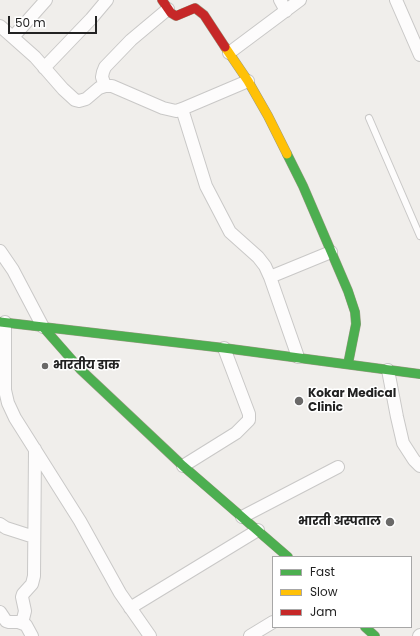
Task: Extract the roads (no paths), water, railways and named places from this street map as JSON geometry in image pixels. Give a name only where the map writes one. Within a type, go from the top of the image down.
[{"type":"main road","points":[[165,5],[171,13],[176,16],[195,8],[200,10],[248,81],[268,116],[303,186],[355,312],[356,324],[348,364]]},
{"type":"main road","points":[[3,322],[106,333],[420,374]]},
{"type":"main road","points":[[43,327],[80,369],[183,466],[287,556]]},
{"type":"main road","points":[[366,628],[375,636]]},
{"type":"street","points":[[13,37],[46,0]]},
{"type":"street","points":[[44,68],[107,0]]},
{"type":"street","points":[[280,0],[286,11]]},
{"type":"street","points":[[229,53],[300,0]]},
{"type":"street","points":[[396,0],[420,55]]},
{"type":"street","points":[[105,86],[102,77],[102,72],[105,67],[165,5]]},
{"type":"street","points":[[0,26],[35,57],[74,100],[79,101],[86,99],[99,88],[112,86],[163,108],[176,111],[248,81]]},
{"type":"street","points":[[182,109],[206,186],[225,224],[235,237],[258,256],[270,277],[298,358]]},
{"type":"street","points":[[0,251],[13,270],[43,327]]},
{"type":"street","points":[[270,277],[331,252]]},
{"type":"street","points":[[3,322],[5,390],[8,403],[15,418],[80,521],[120,593],[150,636]]},
{"type":"street","points":[[183,466],[236,433],[249,420],[249,414],[224,348]]},
{"type":"street","points":[[388,370],[403,443],[414,460],[420,466]]},
{"type":"street","points":[[22,623],[25,611],[22,597],[32,584],[34,576],[35,449]]},
{"type":"street","points":[[242,517],[338,467]]},
{"type":"street","points":[[0,524],[6,528],[34,536]]},
{"type":"street","points":[[130,608],[258,530]]},
{"type":"street","points":[[0,612],[3,618],[9,622],[18,622],[26,625],[32,636]]},
{"type":"street","points":[[250,636],[272,623]]},
{"type":"lane","points":[[369,118],[420,236]]},
{"type":"place","name":"भारतीय डाक","points":[[45,366]]},
{"type":"place","name":"Kokar Medical Clinic","points":[[299,401]]},
{"type":"place","name":"भारती अस्पताल","points":[[390,522]]}]
